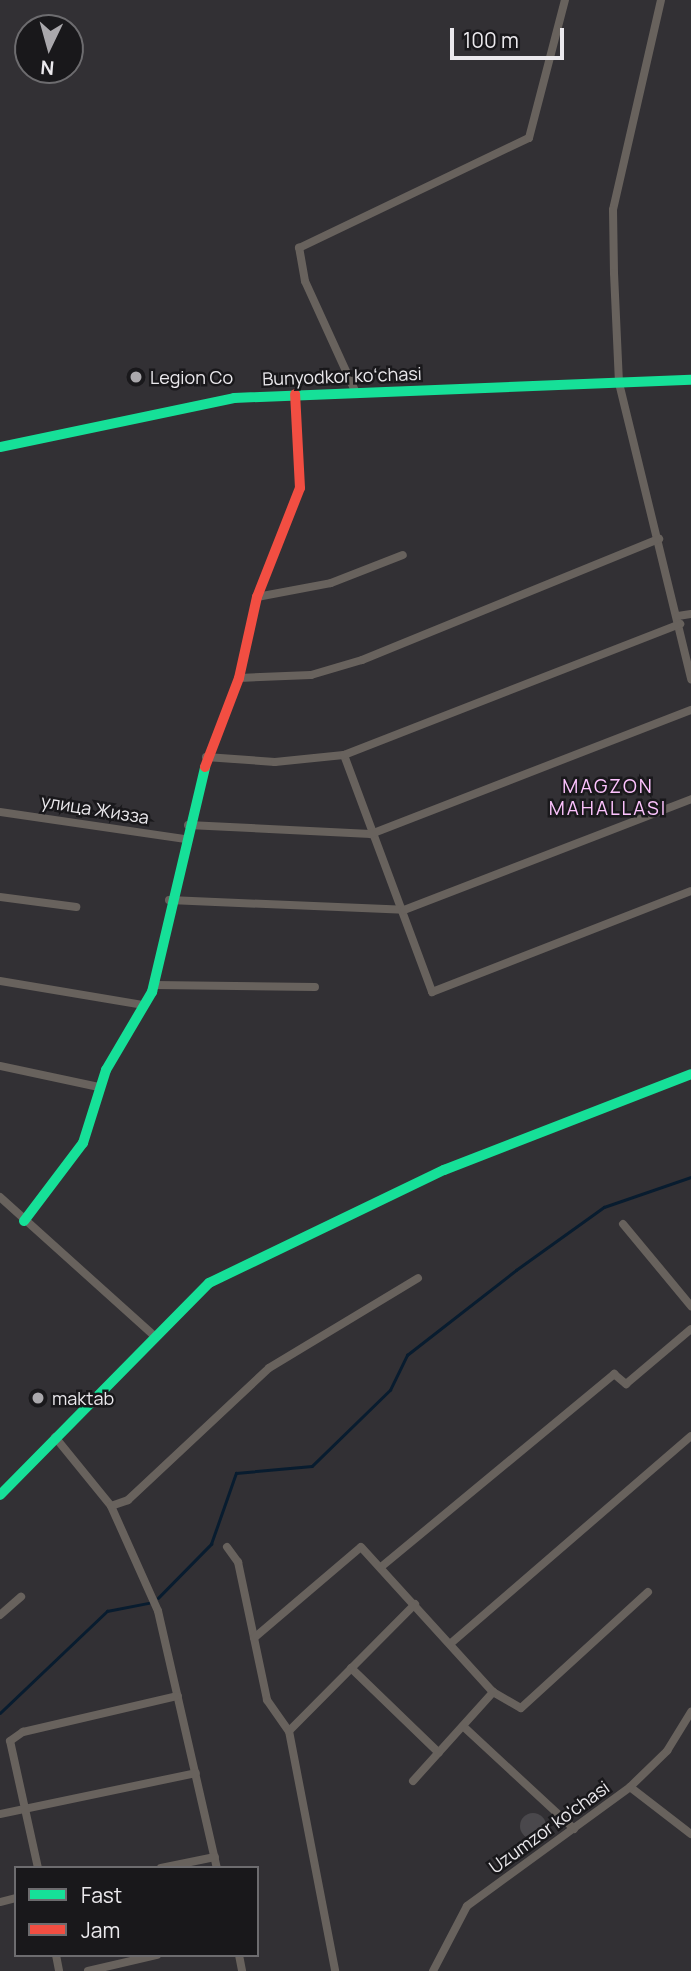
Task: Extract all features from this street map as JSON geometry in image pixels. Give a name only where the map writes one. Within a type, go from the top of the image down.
[{"type":"street","points":[[356,393],[305,281],[299,248],[530,138],[565,0]]},
{"type":"street","points":[[661,0],[613,210],[619,383],[679,620],[691,679]]},
{"type":"street","name":"Bunyodkor koʻchasi","points":[[0,447],[157,410],[295,394],[691,380]]},
{"type":"street","points":[[24,1221],[83,1143],[99,1087],[153,985],[169,900],[206,757],[239,678],[257,597],[300,488],[302,435],[295,394]]},
{"type":"street","points":[[239,678],[311,676],[362,660],[659,539]]},
{"type":"street","points":[[257,597],[331,583],[403,555]]},
{"type":"street","points":[[206,757],[275,762],[344,755],[691,614]]},
{"type":"street","points":[[188,825],[371,834],[691,710]]},
{"type":"street","points":[[344,755],[371,834],[404,910],[432,992],[691,891]]},
{"type":"street","points":[[169,900],[404,910],[691,799]]},
{"type":"street","name":"улица Жизза","points":[[0,812],[184,839]]},
{"type":"street","points":[[0,897],[76,907]]},
{"type":"street","points":[[0,981],[144,1005]]},
{"type":"street","points":[[153,985],[315,987]]},
{"type":"street","points":[[0,1066],[99,1087]]},
{"type":"street","points":[[0,1495],[153,1335],[209,1283],[444,1170],[691,1073]]},
{"type":"street","points":[[0,1197],[153,1335]]},
{"type":"street","points":[[623,1224],[691,1306]]},
{"type":"street","points":[[111,1506],[128,1500],[269,1368],[418,1278]]},
{"type":"street","points":[[381,1567],[614,1374],[626,1384],[691,1329]]},
{"type":"street","points":[[450,1644],[691,1436]]},
{"type":"street","points":[[55,1437],[111,1506],[158,1611],[217,1866]]},
{"type":"street","points":[[254,1638],[361,1546],[493,1692],[521,1708],[648,1592]]},
{"type":"street","points":[[227,1547],[238,1562],[267,1700],[289,1731],[335,1971]]},
{"type":"street","points":[[0,1615],[21,1597]]},
{"type":"street","points":[[289,1731],[415,1604]]},
{"type":"street","points":[[351,1668],[439,1753]]},
{"type":"street","points":[[413,1781],[493,1692]]},
{"type":"street","points":[[38,1866],[10,1741],[23,1731],[178,1696]]},
{"type":"street","name":"Uzumzor ko'chasi","points":[[433,1971],[467,1906],[629,1787],[667,1751],[691,1712]]},
{"type":"street","points":[[464,1727],[574,1829]]},
{"type":"street","points":[[0,1814],[195,1773]]},
{"type":"street","points":[[629,1787],[691,1834]]},
{"type":"street","points":[[171,1866],[215,1857]]},
{"type":"street","points":[[88,1971],[148,1957]]},
{"type":"building","points":[[533,1813],[542,1817],[546,1826],[542,1835],[533,1839],[524,1835],[520,1826],[524,1817]]},
{"type":"waterway","points":[[158,1598],[211,1544],[236,1473],[312,1466],[390,1390],[407,1355],[516,1270],[604,1207],[691,1177]]},
{"type":"waterway","points":[[0,1713],[107,1611],[148,1603]]},
{"type":"traffic: fast","points":[[0,447],[234,398],[691,380]]},
{"type":"traffic: fast","points":[[24,1221],[83,1143],[106,1070],[152,992],[205,767]]},
{"type":"traffic: fast","points":[[0,1495],[209,1283],[444,1170],[691,1074]]},
{"type":"traffic: jam","points":[[205,767],[239,678],[257,597],[300,488],[295,394]]},
{"type":"place","name":"Legion Co","points":[[136,377]]},
{"type":"place","name":"maktab","points":[[38,1398]]},
{"type":"district","name":"MAGZON MAHALLASI","points":[[608,798]]}]
